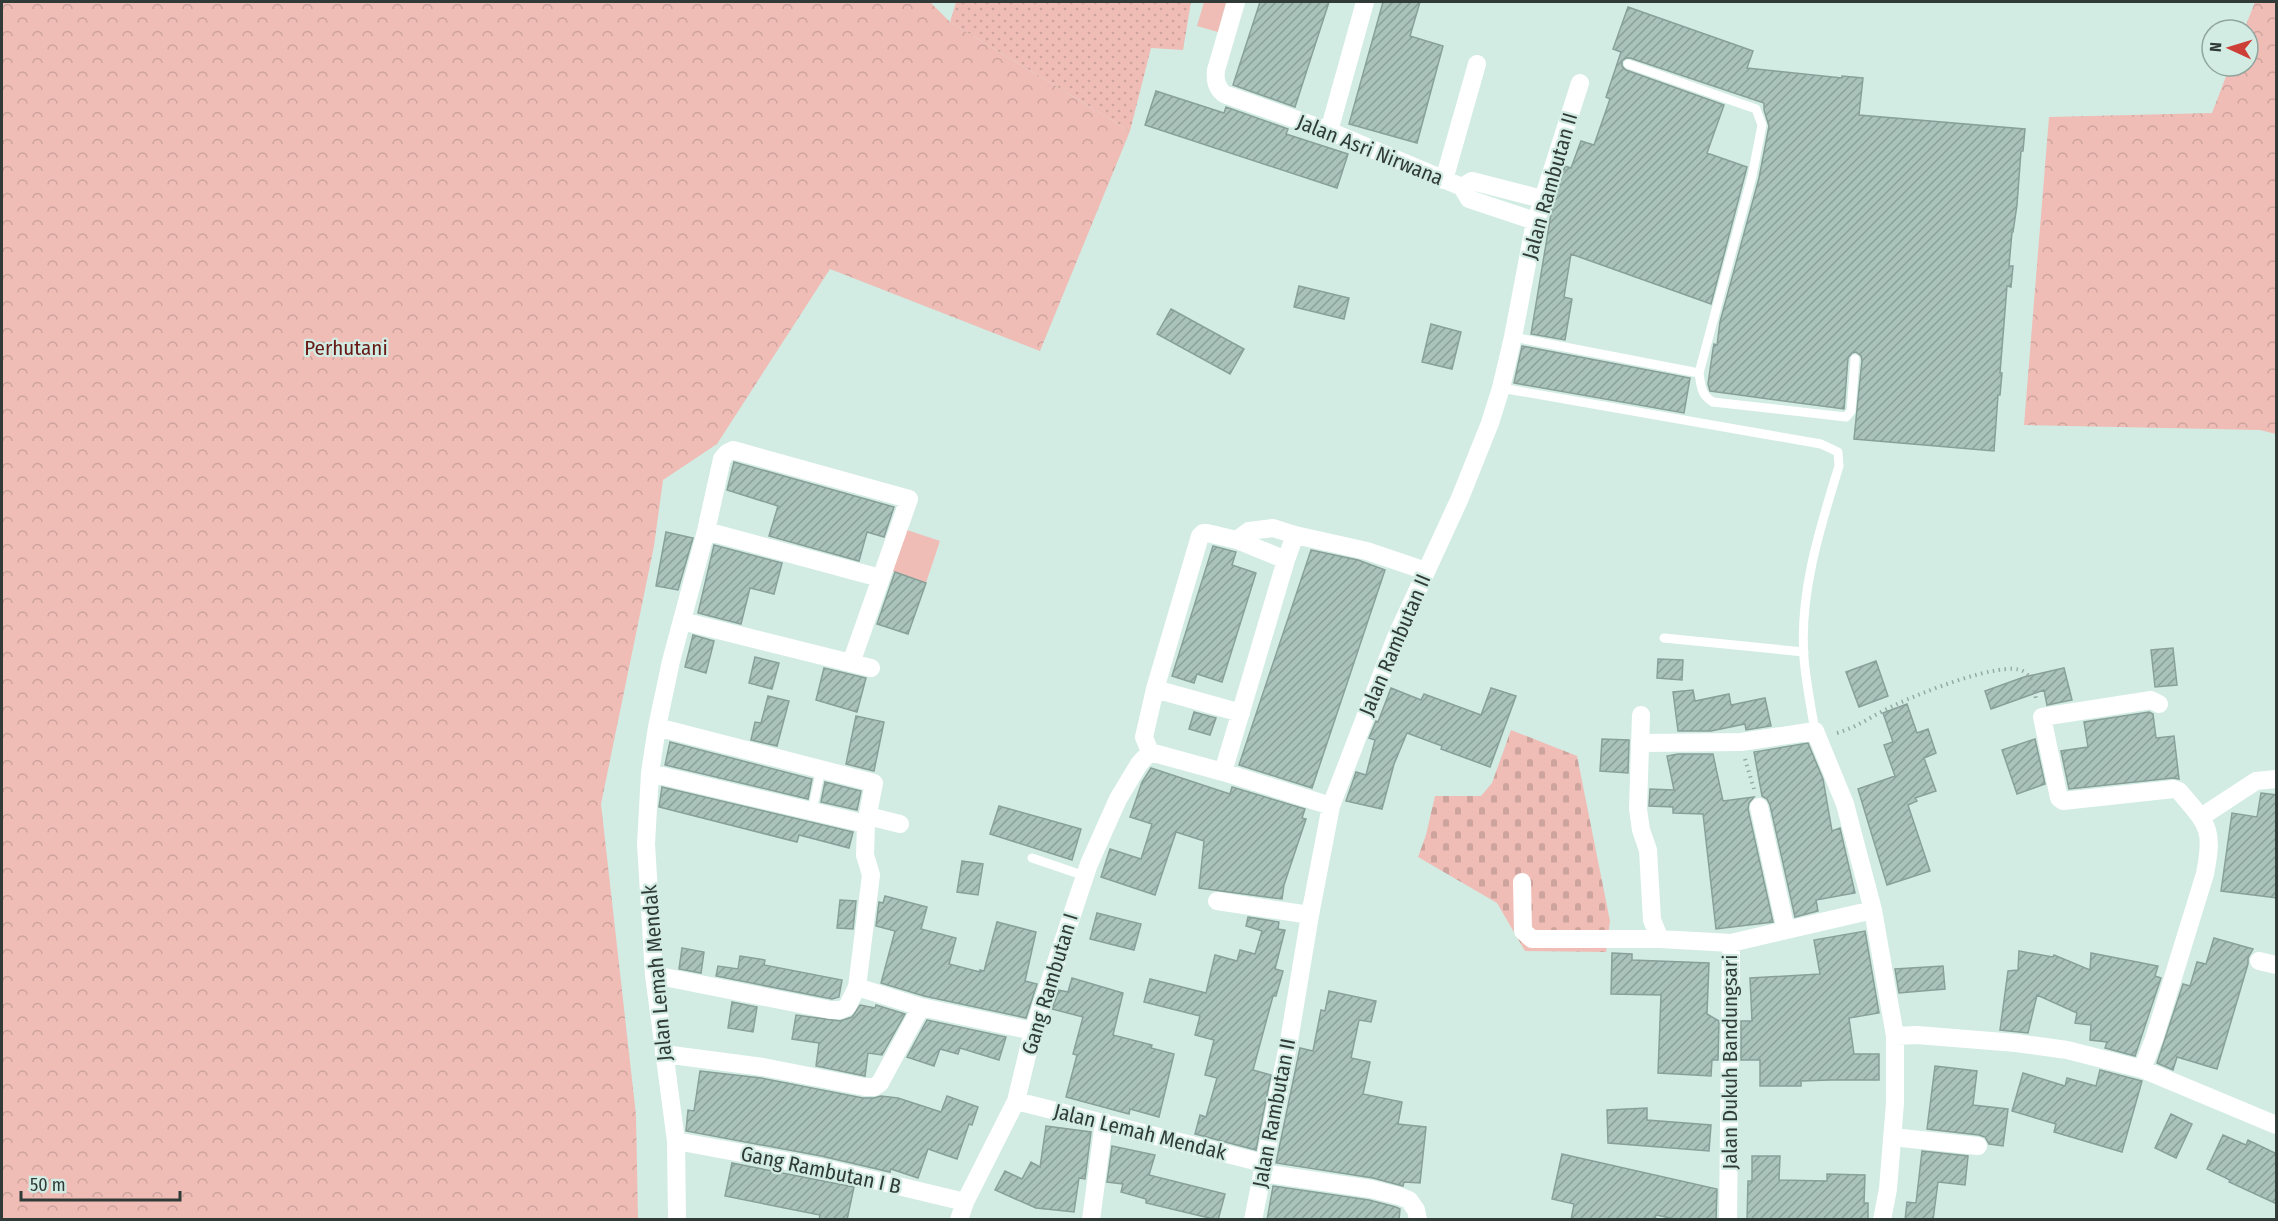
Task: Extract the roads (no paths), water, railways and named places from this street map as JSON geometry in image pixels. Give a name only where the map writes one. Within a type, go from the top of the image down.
[{"type":"street","name":"Jalan Asri Nirwana","points":[[1236,2],[1216,70],[1215,79],[1218,88],[1224,94],[1329,131],[1462,187],[1472,181],[1542,199]]},
{"type":"street","points":[[1329,131],[1365,2]]},
{"type":"street","points":[[1444,180],[1477,63]]},
{"type":"street","name":"Jalan Rambutan II","points":[[1253,1220],[1290,1035],[1331,806],[1396,637],[1460,498],[1490,423],[1513,337],[1535,220],[1580,83]]},
{"type":"street","points":[[1462,187],[1469,199],[1535,220]]},
{"type":"street","name":"Jalan Lemah Mendak","points":[[677,1220],[676,1141],[654,975],[646,844],[650,773],[657,727],[722,459],[733,450],[909,499],[880,578]]},
{"type":"street","points":[[1237,540],[1258,528],[1273,528],[1367,551],[1426,571]]},
{"type":"street","points":[[706,531],[880,578],[851,663]]},
{"type":"street","points":[[1286,560],[1237,540],[1207,533],[1200,536],[1155,689],[1144,738],[1150,752],[1331,806]]},
{"type":"street","points":[[1223,772],[1295,535]]},
{"type":"street","points":[[682,621],[871,668]]},
{"type":"street","points":[[1155,689],[1241,713]]},
{"type":"street","points":[[2142,1069],[2154,1039],[2205,874],[2208,828],[2180,790],[2063,801],[2059,798],[2042,717],[2151,700],[2159,705]]},
{"type":"street","points":[[1641,715],[1638,809],[1641,830],[1648,850],[1652,920],[1660,939]]},
{"type":"street","points":[[654,975],[840,1010],[847,1007],[857,987],[871,875],[865,855],[867,821],[874,783],[657,727]]},
{"type":"street","points":[[1641,743],[1741,742],[1817,734],[1845,804],[1873,910],[1895,1036],[1895,1103],[1888,1189],[1882,1220]]},
{"type":"street","name":"Gang Rambutan I","points":[[959,1220],[965,1202],[1016,1101],[1033,1031],[1084,876],[1118,799],[1139,764],[1150,752]]},
{"type":"street","points":[[650,773],[812,811],[867,821],[876,818],[900,824]]},
{"type":"street","points":[[2201,817],[2256,781],[2277,779]]},
{"type":"street","points":[[1759,807],[1786,930]]},
{"type":"street","points":[[1522,882],[1523,931],[1532,939],[1660,939],[1731,944]]},
{"type":"street","points":[[1217,901],[1310,915]]},
{"type":"street","name":"Jalan Dukuh Bandungsari","points":[[1728,1220],[1731,944],[1873,910]]},
{"type":"street","points":[[857,987],[921,1007],[1033,1031]]},
{"type":"street","points":[[664,1054],[764,1067],[874,1087],[880,1083],[921,1007]]},
{"type":"street","points":[[1895,1036],[1917,1035],[2016,1043],[2067,1050],[2142,1069],[2277,1125]]},
{"type":"street","name":"Jalan Lemah Mendak","points":[[1016,1101],[1104,1122],[1263,1168],[1399,1196],[1409,1200],[1416,1210],[1418,1220]]},
{"type":"street","points":[[1091,1220],[1104,1122]]},
{"type":"street","points":[[1892,1137],[1978,1146]]},
{"type":"street","name":"Gang Rambutan I B","points":[[676,1141],[819,1167],[965,1202]]},
{"type":"lane","points":[[1628,64],[1756,109],[1761,120],[1752,176],[1699,373],[1701,391],[1707,399],[1713,402],[1846,417],[1851,411],[1855,359]]},
{"type":"lane","points":[[1513,337],[1699,373]]},
{"type":"lane","points":[[1501,388],[1821,444],[1838,452],[1839,466],[1810,572],[1805,621],[1804,652],[1808,690],[1817,734]]},
{"type":"lane","points":[[1664,638],[1804,652]]},
{"type":"lane","points":[[812,811],[821,769]]},
{"type":"lane","points":[[1032,858],[1084,876]]},
{"type":"park label","name":"Perhutani","points":[[346,348]]}]
